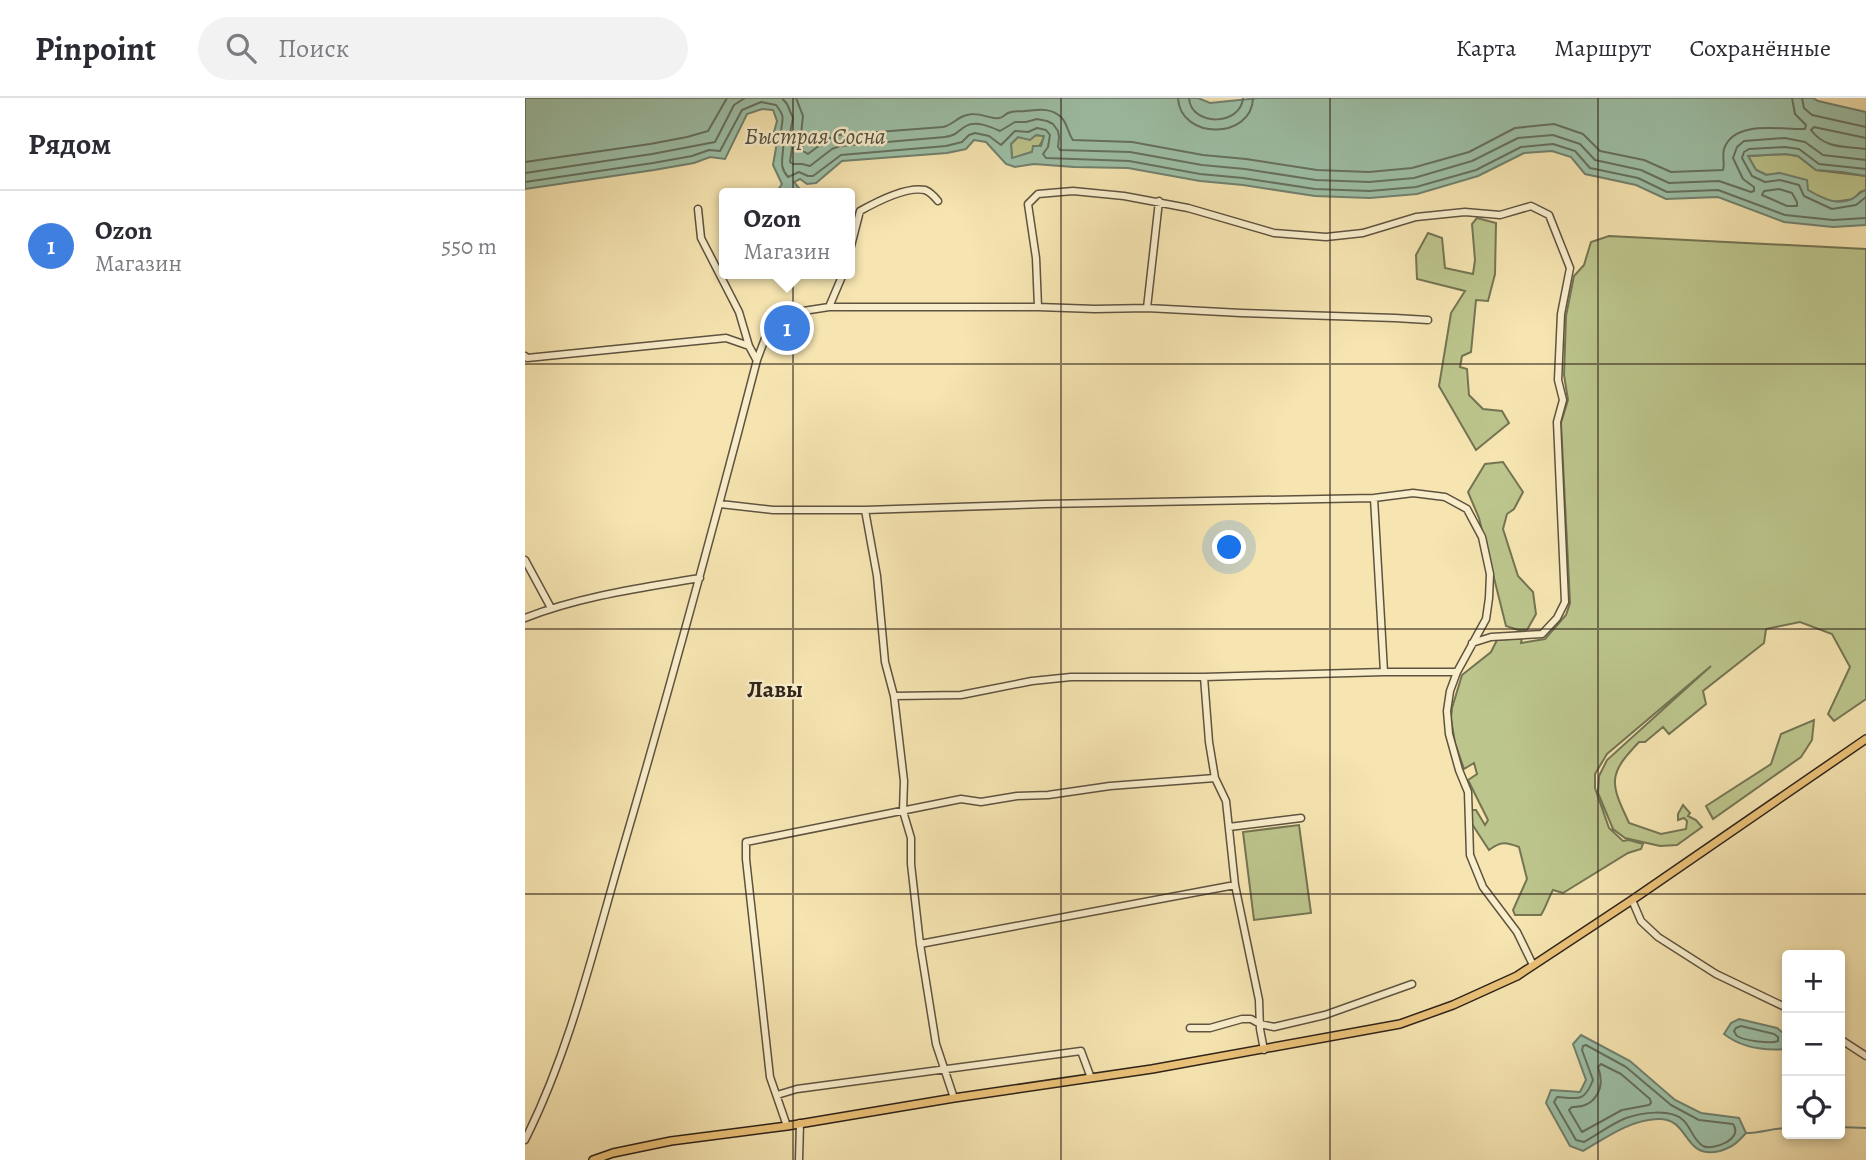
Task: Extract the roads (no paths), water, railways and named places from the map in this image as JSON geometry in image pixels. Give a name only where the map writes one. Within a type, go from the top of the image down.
[{"type":"main road","points":[[593,1160],[671,1141],[787,1126],[1152,1069],[1400,1024],[1453,1005],[1517,976],[1866,739]]},
{"type":"street","points":[[855,230],[860,211],[888,196],[921,190],[929,191],[938,201]]},
{"type":"street","points":[[1038,307],[1036,257],[1028,204],[1038,194],[1073,191],[1159,201],[1274,233],[1326,237],[1363,233],[1416,217],[1465,212],[1500,215],[1531,206],[1549,215],[1570,268],[1561,314],[1558,380],[1563,400],[1557,422],[1565,602],[1557,618],[1542,634],[1491,636],[1472,643]]},
{"type":"street","points":[[1147,308],[1159,201]]},
{"type":"street","points":[[698,209],[701,238],[719,273]]},
{"type":"street","points":[[722,279],[739,312],[749,346],[757,360]]},
{"type":"street","points":[[829,307],[841,279]]},
{"type":"street","points":[[525,1140],[563,1052],[700,578],[757,360],[767,332],[784,314],[829,307],[1147,308],[1428,320]]},
{"type":"street","points":[[525,356],[527,358],[726,338],[749,346]]},
{"type":"street","points":[[720,504],[773,509],[865,510],[1374,498],[1413,493],[1445,497],[1467,509],[1482,537],[1490,574],[1489,598],[1486,619],[1457,672],[1450,691],[1447,711],[1449,734],[1468,792],[1470,855],[1483,887],[1517,932],[1534,965]]},
{"type":"street","points":[[1374,498],[1384,672]]},
{"type":"street","points":[[865,510],[877,576],[885,662],[894,696],[904,781],[903,811],[911,838],[911,864],[920,944],[936,1044],[954,1098]]},
{"type":"street","points":[[525,560],[551,608]]},
{"type":"street","points":[[525,618],[551,608],[603,595],[700,578]]},
{"type":"street","points":[[894,696],[961,695],[1032,681],[1071,677],[1457,672]]},
{"type":"street","points":[[1204,677],[1209,742],[1215,778],[1226,801],[1235,885],[1259,1000],[1264,1050]]},
{"type":"street","points":[[787,1126],[770,1077],[746,842],[961,799],[981,802],[1110,786],[1215,778]]},
{"type":"street","points":[[1229,827],[1301,818]]},
{"type":"street","points":[[920,944],[1235,885]]},
{"type":"street","points":[[1632,900],[1641,921],[1658,937],[1716,974],[1782,1006]]},
{"type":"street","points":[[1189,1028],[1210,1028],[1242,1019],[1251,1019],[1274,1027],[1325,1015],[1412,984]]},
{"type":"street","points":[[1845,1042],[1866,1056]]},
{"type":"street","points":[[777,1096],[797,1089],[1081,1051],[1091,1078]]},
{"type":"street","points":[[799,1160],[800,1123]]},
{"type":"water","name":"Быстрая Сосна","points":[[525,98],[1198,98],[1210,103],[1259,98],[1813,98],[1866,112],[1866,176],[1816,170],[1798,156],[1748,156],[1756,170],[1766,175],[1780,173],[1807,180],[1808,190],[1829,200],[1846,201],[1866,190],[1866,225],[1833,227],[1784,222],[1718,197],[1666,199],[1636,185],[1585,174],[1571,157],[1552,151],[1524,153],[1478,176],[1417,194],[1370,198],[1315,196],[1200,181],[1128,168],[1034,164],[1015,167],[1006,164],[986,142],[974,140],[966,149],[947,153],[842,161],[816,183],[807,184],[800,179],[794,182],[799,188],[779,188],[782,184],[773,165],[777,121],[773,110],[762,109],[747,114],[725,159],[710,157],[694,163],[525,189]],"holes":[[[1036,135],[1044,136],[1041,146],[1033,146],[1032,152],[1012,158],[1011,144],[1018,137],[1030,140]]]},
{"type":"water","points":[[1739,1019],[1777,1028],[1782,1032],[1782,1049],[1754,1048],[1738,1043],[1724,1034],[1731,1023]]},
{"type":"water","points":[[1581,1035],[1630,1061],[1675,1100],[1701,1113],[1739,1118],[1746,1133],[1728,1148],[1708,1152],[1692,1145],[1682,1131],[1669,1120],[1658,1119],[1628,1126],[1583,1151],[1570,1146],[1546,1103],[1551,1090],[1580,1092],[1586,1080],[1573,1044]]},
{"type":"waterway","points":[[1845,1127],[1866,1128]]},
{"type":"waterway","points":[[1746,1133],[1782,1128]]},
{"type":"place","name":"Ozon","points":[[787,328]]},
{"type":"district","name":"Лавы","points":[[775,689]]}]
